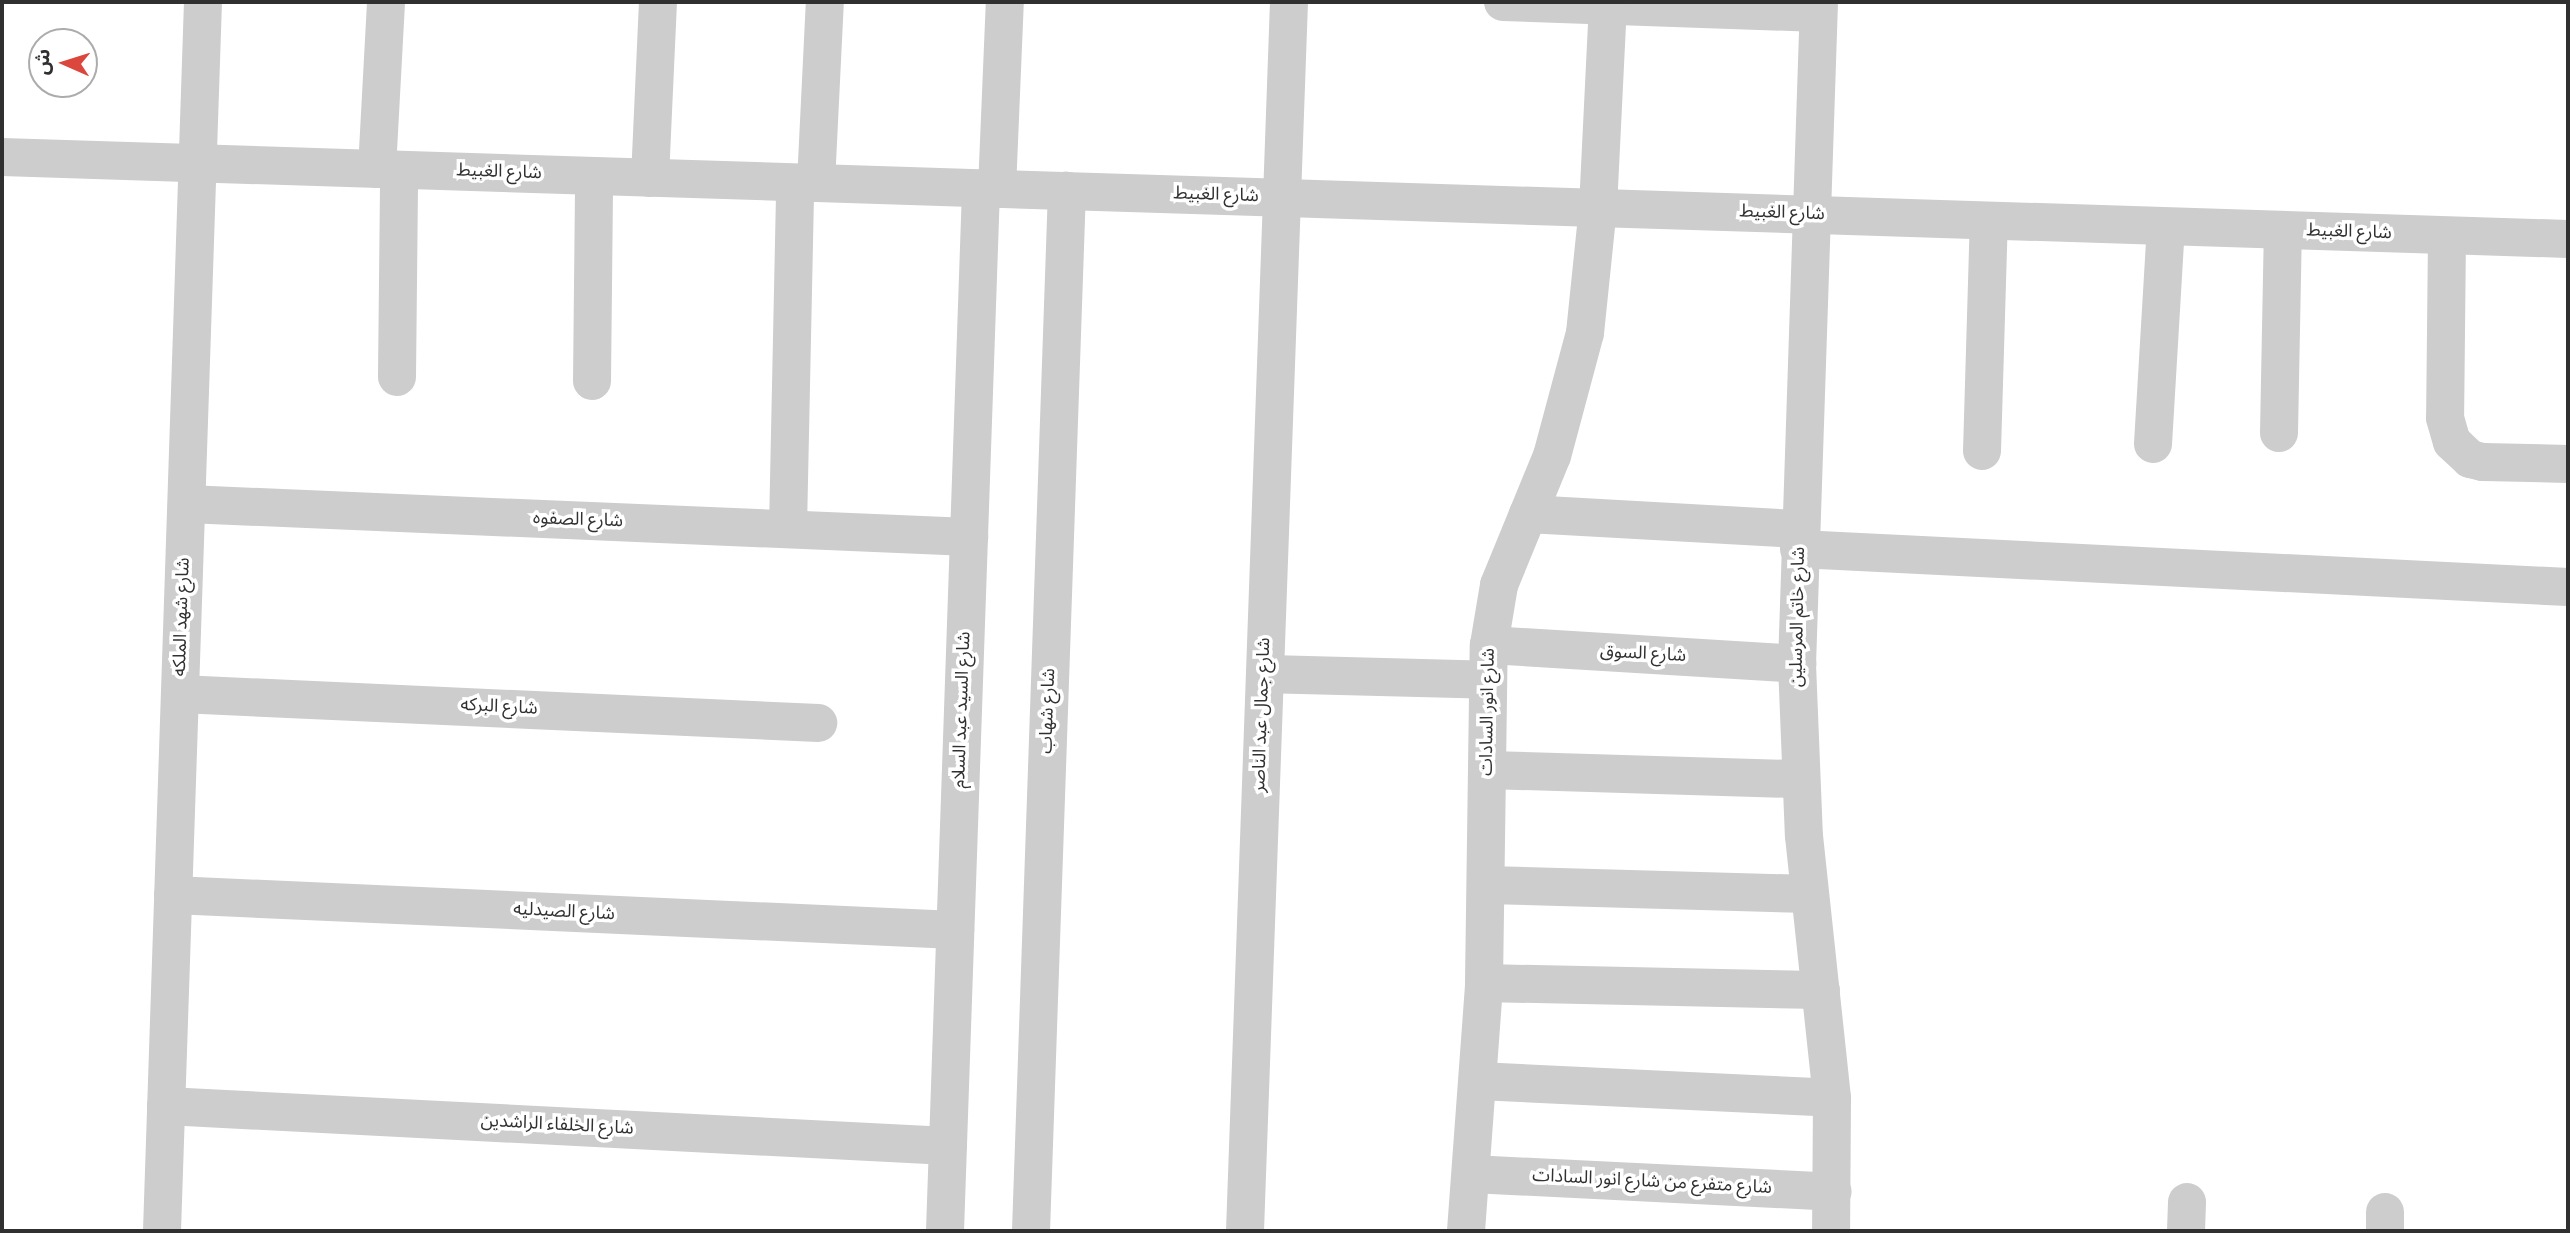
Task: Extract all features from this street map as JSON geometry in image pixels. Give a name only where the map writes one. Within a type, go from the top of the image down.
[{"type":"street","name":"شارع شهد الملكه","points":[[162,1231],[203,2]]},
{"type":"street","points":[[386,2],[388,169],[397,377]]},
{"type":"street","points":[[650,178],[658,2]]},
{"type":"street","points":[[788,529],[805,183],[825,2]]},
{"type":"street","points":[[989,189],[1005,2]]},
{"type":"street","name":"شارع جمال عبد الناصر","points":[[1245,1231],[1289,2]]},
{"type":"street","points":[[1503,2],[1819,7]]},
{"type":"street","name":"شارع انور السادات","points":[[1466,1231],[1484,983],[1489,663],[1499,585],[1552,456],[1585,334],[1598,208],[1608,4]]},
{"type":"street","name":"شارع خاتم المرسلين","points":[[1819,7],[1799,539],[1797,664],[1800,779],[1809,894],[1832,1098],[1831,1231]]},
{"type":"street","name":"شارع الغبيط","points":[[2,157],[2568,239]]},
{"type":"street","points":[[592,381],[594,176]]},
{"type":"street","name":"شارع السيد عبد السلام","points":[[945,1231],[969,537],[989,189]]},
{"type":"street","name":"شارع شهاب","points":[[1031,1231],[1067,191]]},
{"type":"street","points":[[1982,451],[1989,221]]},
{"type":"street","points":[[2153,444],[2166,227]]},
{"type":"street","points":[[2279,433],[2283,230]]},
{"type":"street","points":[[2447,236],[2445,418],[2452,442],[2470,459],[2483,462],[2568,464]]},
{"type":"street","name":"شارع الصفوه","points":[[187,504],[969,537]]},
{"type":"street","points":[[1528,514],[1799,539],[2568,587]]},
{"type":"street","name":"شارع السوق","points":[[1265,674],[1489,663],[1797,664]]},
{"type":"street","name":"شارع البركه","points":[[180,694],[818,723]]},
{"type":"street","points":[[1488,770],[1800,779]]},
{"type":"street","points":[[1487,885],[1809,894]]},
{"type":"street","name":"شارع الصيدليه","points":[[173,895],[955,930]]},
{"type":"street","points":[[1484,983],[1821,989]]},
{"type":"street","points":[[1478,1081],[1832,1098]]},
{"type":"street","name":"شارع الخلفاء الراشدين","points":[[166,1106],[948,1146]]},
{"type":"street","name":"شارع متفرع من شارع انور السادات","points":[[1471,1174],[1833,1192]]}]
